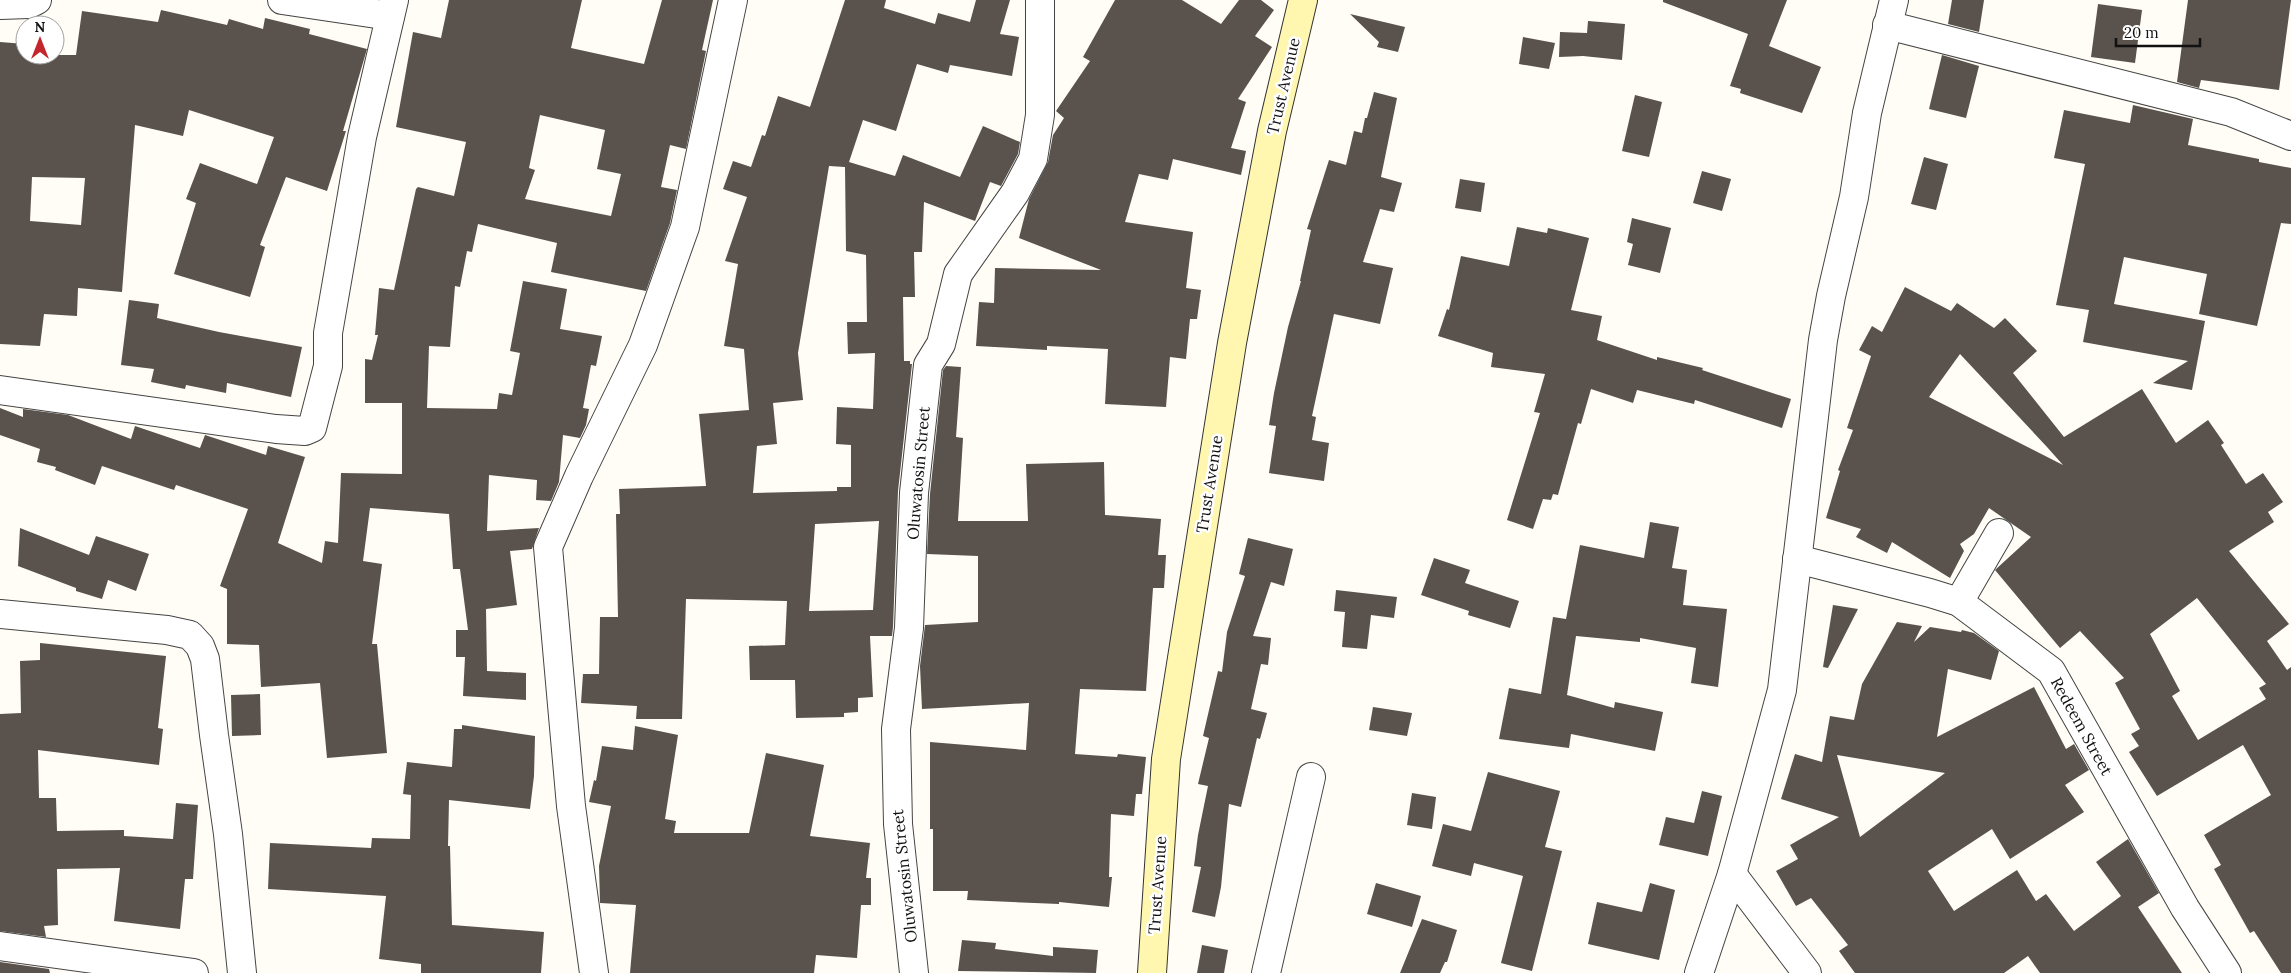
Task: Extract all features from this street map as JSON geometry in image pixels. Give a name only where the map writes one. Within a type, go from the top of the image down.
[{"type":"street","points":[[0,5],[29,4],[37,0]]},
{"type":"street","points":[[0,390],[276,429],[305,431],[312,428],[328,366],[328,332],[362,137],[392,8],[282,0]]},
{"type":"street","points":[[594,973],[571,806],[548,547],[579,476],[642,345],[685,227],[733,0]]},
{"type":"street","name":"Oluwatosin Street","points":[[914,973],[898,824],[896,728],[909,628],[914,493],[928,365],[941,344],[958,274],[1015,193],[1033,159],[1040,115],[1040,0]]},
{"type":"street","name":"Trust Avenue","points":[[1152,973],[1166,759],[1232,343],[1272,132],[1303,0]]},
{"type":"street","points":[[1699,973],[1732,874],[1782,690],[1829,305],[1854,197],[1867,113],[1891,12],[2231,112],[2291,136]]},
{"type":"street","points":[[1959,602],[1999,533]]},
{"type":"street","name":"Redeem Street","points":[[1797,559],[1959,602],[2052,671],[2184,908],[2227,973]]},
{"type":"street","points":[[0,614],[166,630],[190,636],[200,646],[205,659],[228,834],[242,973]]},
{"type":"street","points":[[1266,973],[1311,777]]},
{"type":"street","points":[[1732,874],[1806,973]]},
{"type":"street","points":[[0,946],[194,973]]},
{"type":"building","points":[[449,0],[582,0],[571,48],[644,64],[662,0],[713,0],[702,50],[706,51],[686,149],[670,145],[661,187],[677,190],[670,223],[646,291],[551,272],[557,243],[478,224],[472,252],[467,251],[460,287],[455,286],[450,347],[429,346],[427,408],[497,409],[499,393],[512,395],[520,353],[510,351],[523,281],[567,289],[560,329],[602,336],[596,366],[591,365],[583,408],[589,409],[586,425],[580,438],[563,435],[559,482],[551,501],[536,500],[537,480],[489,475],[487,531],[539,528],[532,549],[510,551],[517,605],[486,609],[487,671],[526,673],[526,700],[463,696],[465,657],[456,657],[456,630],[468,630],[460,569],[453,569],[449,514],[370,508],[363,561],[382,564],[372,644],[377,644],[387,753],[327,758],[320,683],[261,687],[259,645],[227,644],[227,589],[220,586],[248,509],[176,485],[174,490],[102,466],[95,485],[55,470],[56,467],[37,462],[40,449],[0,435],[0,408],[23,417],[23,409],[68,415],[131,439],[135,426],[200,448],[205,435],[266,455],[268,446],[305,457],[278,543],[322,563],[325,541],[338,543],[341,473],[402,474],[402,403],[365,403],[365,359],[372,360],[378,335],[375,335],[379,288],[394,290],[416,189],[418,187],[454,196],[466,142],[396,127],[413,32],[441,38]],"holes":[[[540,115],[605,130],[597,169],[621,174],[611,216],[525,199],[535,170],[529,168]]]},
{"type":"building","points":[[845,0],[886,0],[884,8],[935,24],[938,13],[970,22],[976,0],[1010,0],[1000,34],[1019,37],[1012,76],[950,65],[948,73],[917,64],[896,131],[863,120],[849,162],[895,176],[903,155],[960,177],[983,126],[1020,142],[1018,154],[1001,186],[990,182],[975,221],[924,202],[922,252],[914,252],[915,297],[903,297],[904,361],[910,361],[910,364],[912,364],[898,491],[893,627],[892,636],[870,636],[873,697],[858,698],[858,712],[844,713],[844,717],[796,718],[795,680],[750,680],[749,646],[785,645],[787,601],[686,599],[682,719],[636,719],[637,706],[581,703],[583,674],[599,674],[600,617],[618,617],[616,514],[620,514],[619,489],[706,486],[699,414],[749,410],[744,349],[724,346],[738,264],[725,261],[747,197],[723,189],[733,161],[751,167],[762,135],[765,136],[778,96],[810,107]],"holes":[[[829,166],[845,167],[846,251],[866,255],[867,322],[847,322],[848,354],[875,353],[873,409],[837,407],[836,444],[851,445],[851,487],[837,487],[837,491],[753,493],[757,446],[777,444],[773,403],[803,400],[798,353]],[[879,521],[873,610],[809,611],[815,524]]]},
{"type":"building","points":[[1115,0],[1182,0],[1221,24],[1239,0],[1261,0],[1274,10],[1255,36],[1272,47],[1238,99],[1246,102],[1231,148],[1246,151],[1241,175],[1173,159],[1168,180],[1139,174],[1125,222],[1193,232],[1186,288],[1201,290],[1197,319],[1190,319],[1186,359],[1170,357],[1166,407],[1105,404],[1108,349],[1047,346],[1047,350],[976,346],[979,302],[994,303],[995,268],[1101,270],[1019,238],[1029,199],[1048,162],[1053,135],[1064,118],[1056,111],[1090,61],[1083,57]]},
{"type":"building","points":[[1663,0],[1787,0],[1769,46],[1821,67],[1802,113],[1740,93],[1741,89],[1730,86],[1748,34],[1663,2]]},
{"type":"building","points":[[1952,0],[1984,0],[1979,32],[1948,24]]},
{"type":"building","points":[[2188,0],[2291,0],[2279,90],[2201,80],[2199,88],[2177,82]]},
{"type":"building","points":[[2098,4],[2142,10],[2135,63],[2091,57]]},
{"type":"building","points":[[161,10],[227,25],[229,19],[263,29],[265,18],[310,29],[309,34],[367,49],[343,131],[346,131],[327,191],[286,177],[260,245],[265,247],[250,297],[174,274],[196,203],[186,199],[200,163],[257,184],[274,137],[189,110],[183,136],[135,125],[122,292],[78,288],[77,316],[44,314],[40,346],[0,344],[0,42],[15,43],[15,65],[65,65],[65,55],[76,55],[82,11],[158,22]],"holes":[[[32,177],[85,178],[81,225],[30,221]]]},
{"type":"building","points":[[1350,14],[1405,27],[1398,52],[1377,47],[1379,42]]},
{"type":"building","points":[[1588,21],[1625,24],[1622,60],[1583,56],[1559,57],[1560,32],[1587,33]]},
{"type":"building","points":[[1523,37],[1555,43],[1549,69],[1519,64]]},
{"type":"building","points":[[1942,55],[1979,66],[1966,118],[1929,109]]},
{"type":"building","points":[[1374,92],[1397,98],[1381,177],[1402,183],[1394,212],[1380,209],[1363,262],[1393,268],[1380,324],[1334,314],[1312,416],[1316,417],[1312,440],[1329,443],[1324,481],[1269,473],[1276,426],[1269,425],[1288,327],[1301,281],[1311,230],[1307,229],[1329,160],[1346,165],[1354,131],[1362,133]]},
{"type":"building","points":[[1635,95],[1662,102],[1649,157],[1622,151]]},
{"type":"building","points":[[2133,105],[2193,119],[2188,145],[2259,159],[2259,162],[2291,168],[2291,224],[2281,223],[2257,326],[2199,314],[2207,274],[2124,257],[2114,304],[2205,321],[2192,390],[2153,383],[2188,361],[2083,342],[2089,310],[2056,305],[2085,164],[2054,158],[2064,110],[2130,123]]},
{"type":"building","points":[[1924,157],[1948,164],[1936,210],[1911,204]]},
{"type":"building","points":[[1702,171],[1731,179],[1722,211],[1693,203]]},
{"type":"building","points":[[1460,179],[1485,183],[1481,212],[1455,208]]},
{"type":"building","points":[[1632,218],[1671,228],[1660,273],[1628,265],[1633,244],[1627,242]]},
{"type":"building","points":[[1517,227],[1547,233],[1548,228],[1589,238],[1571,310],[1602,316],[1597,340],[1657,360],[1657,357],[1703,368],[1702,370],[1791,399],[1782,428],[1695,400],[1694,404],[1637,390],[1633,403],[1591,389],[1581,424],[1578,423],[1558,495],[1553,494],[1551,500],[1543,499],[1533,529],[1507,520],[1540,413],[1534,412],[1545,374],[1491,367],[1493,353],[1438,336],[1447,309],[1449,310],[1461,256],[1509,266]]},
{"type":"building","points":[[1905,287],[1951,311],[1957,303],[1994,328],[2005,318],[2037,351],[2013,373],[2064,437],[2142,389],[2176,443],[2208,420],[2224,443],[2221,445],[2246,484],[2263,473],[2283,502],[2268,512],[2274,522],[2229,551],[2289,624],[2267,641],[2287,670],[2291,667],[2291,973],[2281,973],[2254,931],[2250,933],[2214,869],[2221,865],[2204,835],[2271,795],[2243,745],[2157,796],[2129,752],[2139,746],[2131,734],[2140,729],[2115,683],[2124,678],[2080,631],[2060,648],[1995,570],[2031,537],[1989,508],[1974,534],[1960,544],[1964,551],[1950,578],[1892,542],[1887,553],[1856,537],[1861,529],[1826,518],[1840,471],[1838,470],[1853,430],[1847,428],[1871,356],[1859,350],[1872,326],[1882,332]],"holes":[[[1960,354],[2047,447],[2063,465],[1929,397]],[[2197,598],[2266,684],[2259,688],[2266,699],[2198,740],[2172,696],[2180,691],[2150,634]]]},
{"type":"building","points":[[129,300],[159,304],[157,318],[219,332],[302,347],[291,397],[227,383],[226,393],[186,385],[185,389],[151,382],[154,369],[121,365]]},
{"type":"building","points":[[946,366],[961,367],[956,437],[963,438],[958,521],[1028,521],[1026,464],[1104,462],[1105,515],[1161,519],[1158,555],[1166,555],[1164,588],[1153,588],[1146,691],[1080,689],[1075,754],[1117,757],[1118,754],[1146,757],[1142,794],[1136,794],[1134,816],[1111,814],[1109,877],[1112,877],[1109,907],[1059,902],[1059,904],[967,900],[968,891],[933,891],[933,829],[930,829],[930,742],[1026,750],[1029,703],[922,709],[920,666],[925,625],[978,622],[978,556],[927,554],[930,494],[943,370]]},
{"type":"building","points":[[1650,522],[1679,527],[1672,568],[1687,570],[1683,605],[1727,609],[1718,687],[1691,683],[1696,648],[1640,638],[1640,642],[1576,636],[1567,695],[1614,708],[1615,702],[1663,712],[1655,751],[1571,734],[1569,748],[1499,739],[1509,688],[1541,694],[1553,617],[1566,619],[1580,545],[1644,558]]},
{"type":"building","points":[[20,528],[89,555],[96,536],[149,554],[136,591],[108,580],[102,599],[76,591],[76,588],[18,566]]},
{"type":"building","points":[[1248,538],[1293,549],[1284,586],[1271,582],[1253,636],[1271,638],[1268,665],[1261,664],[1251,709],[1267,713],[1260,739],[1257,738],[1241,807],[1229,804],[1221,887],[1215,917],[1192,912],[1201,867],[1194,866],[1208,786],[1198,784],[1209,738],[1203,736],[1218,671],[1222,672],[1227,632],[1245,576],[1239,574]]},
{"type":"building","points":[[1434,558],[1470,570],[1465,583],[1519,601],[1510,628],[1468,615],[1469,611],[1421,595]]},
{"type":"building","points":[[1336,590],[1397,597],[1394,618],[1371,615],[1367,649],[1342,647],[1345,612],[1334,611]]},
{"type":"building","points":[[1833,605],[1858,609],[1828,668],[1823,667]]},
{"type":"building","points":[[1897,622],[1922,626],[1914,642],[1930,627],[1961,632],[1962,630],[1974,633],[1999,651],[1991,680],[1948,669],[1937,737],[2034,687],[2066,749],[2074,744],[2089,770],[2065,785],[2084,812],[2010,859],[1992,829],[1928,871],[1954,911],[2017,870],[2036,901],[2046,894],[2074,931],[2121,896],[2096,862],[2128,839],[2159,893],[2138,907],[2182,973],[2040,973],[2028,956],[2004,973],[1855,973],[1839,951],[1848,945],[1811,898],[1796,906],[1776,871],[1798,859],[1790,845],[1839,817],[1781,799],[1795,754],[1822,762],[1830,716],[1854,720],[1862,684]],"holes":[[[1837,755],[1945,773],[1860,837]]]},
{"type":"building","points":[[40,643],[166,656],[158,728],[163,729],[159,765],[38,750],[39,798],[56,798],[57,831],[124,830],[124,836],[173,839],[176,803],[198,805],[193,879],[185,879],[180,929],[114,921],[120,868],[57,869],[58,925],[44,926],[46,937],[0,931],[0,714],[21,713],[20,661],[40,660]]},
{"type":"building","points":[[260,694],[261,735],[232,736],[231,695]]},
{"type":"building","points":[[1373,707],[1412,713],[1407,736],[1369,730]]},
{"type":"building","points":[[462,725],[535,736],[534,776],[530,809],[449,800],[448,846],[450,846],[452,925],[544,932],[541,973],[421,973],[421,964],[379,959],[386,896],[268,889],[270,843],[371,848],[372,838],[410,839],[411,795],[403,794],[407,762],[452,767],[454,729],[462,729]]},
{"type":"building","points":[[635,726],[678,735],[665,819],[676,821],[674,833],[749,833],[766,753],[824,765],[810,836],[870,843],[866,878],[871,878],[871,905],[861,905],[857,958],[816,955],[814,973],[630,973],[636,905],[600,903],[599,866],[611,806],[589,802],[594,780],[596,781],[602,746],[633,750]]},
{"type":"building","points":[[1488,772],[1560,791],[1545,847],[1562,851],[1532,971],[1501,963],[1523,876],[1474,863],[1471,876],[1432,866],[1443,824],[1471,831]]},
{"type":"building","points":[[1702,791],[1722,796],[1708,856],[1659,845],[1666,817],[1694,823]]},
{"type":"building","points":[[1412,793],[1436,797],[1432,829],[1407,825]]},
{"type":"building","points":[[1376,883],[1421,896],[1412,927],[1367,914]]},
{"type":"building","points":[[1650,883],[1675,890],[1659,960],[1588,944],[1597,902],[1642,912]]},
{"type":"building","points":[[1422,919],[1457,930],[1447,962],[1445,962],[1440,973],[1400,973]]},
{"type":"building","points":[[962,940],[996,943],[995,949],[1053,956],[1053,947],[1098,950],[1096,973],[958,971]]},
{"type":"building","points":[[1202,945],[1228,950],[1224,973],[1197,973]]},
{"type":"building","points":[[0,962],[49,969],[50,973],[0,973]]}]
